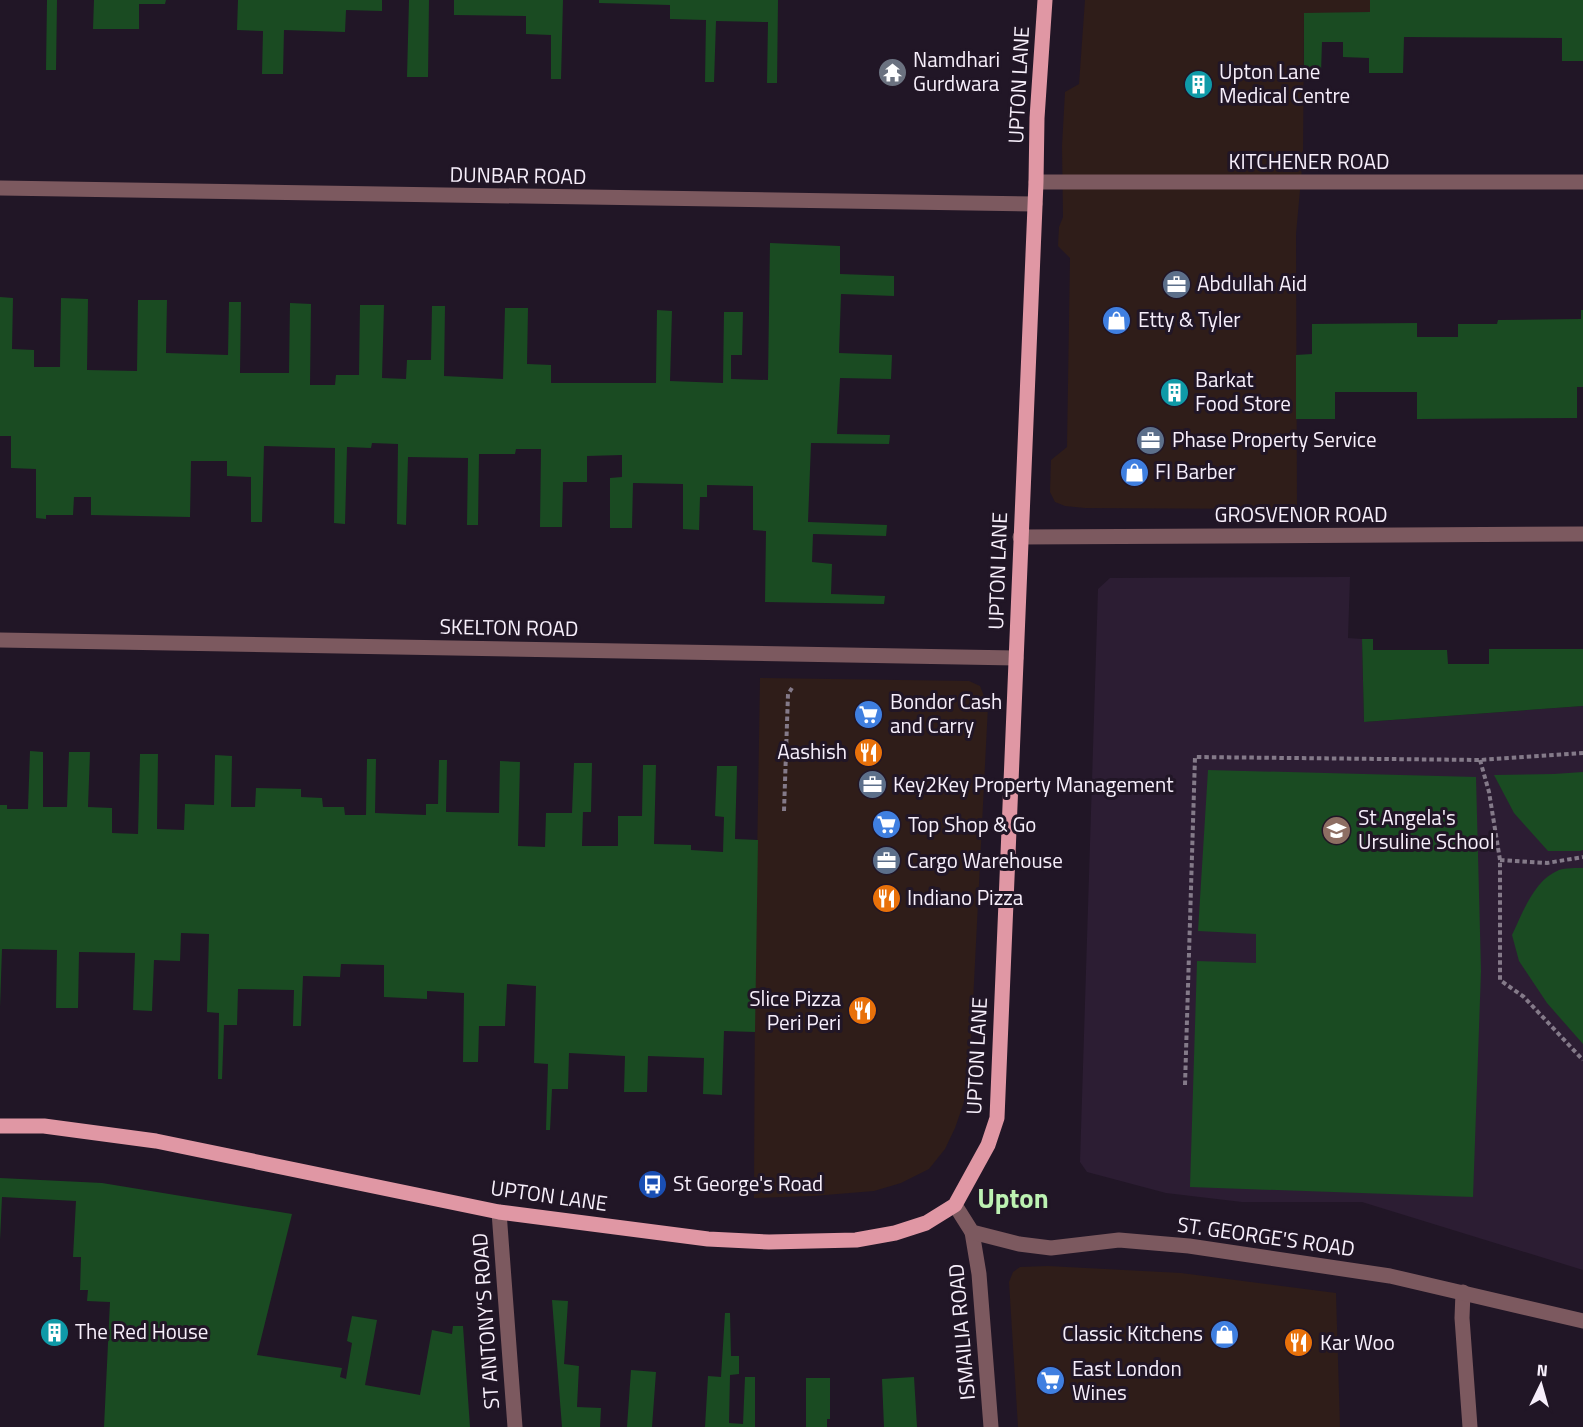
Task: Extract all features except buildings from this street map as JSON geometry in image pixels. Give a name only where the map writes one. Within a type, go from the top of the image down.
[{"type":"main road","name":"UPTON LANE","points":[[0,1126],[44,1126],[156,1141],[499,1212],[708,1239],[769,1242],[856,1240],[895,1233],[926,1223],[955,1205],[988,1145],[997,1118],[1037,118],[1045,0]]},
{"type":"street","name":"KITCHENER ROAD","points":[[1036,182],[1583,182]]},
{"type":"street","name":"DUNBAR ROAD","points":[[0,188],[1035,204]]},
{"type":"street","name":"GROSVENOR ROAD","points":[[1020,537],[1583,534]]},
{"type":"street","name":"SKELTON ROAD","points":[[0,640],[1016,658]]},
{"type":"street","points":[[955,1205],[972,1233]]},
{"type":"street","name":"ST ANTONY'S ROAD","points":[[499,1212],[515,1427]]},
{"type":"street","name":"ST. GEORGE'S ROAD","points":[[972,1233],[1019,1244],[1051,1248],[1119,1240],[1190,1246],[1390,1276],[1583,1321]]},
{"type":"street","name":"ISMAILIA ROAD","points":[[972,1233],[979,1274],[991,1427]]},
{"type":"street","points":[[1463,1292],[1462,1318],[1470,1427]]},
{"type":"path","points":[[784,811],[788,694]]},
{"type":"path","points":[[1185,1085],[1195,757],[1480,760],[1583,753]]},
{"type":"path","points":[[1480,760],[1489,792],[1500,860],[1500,980],[1524,997],[1583,1060]]},
{"type":"path","points":[[1500,860],[1547,863],[1583,857]]},
{"type":"shaded area","points":[[1085,0],[1370,0],[1370,12],[1304,14],[1303,157],[1296,234],[1297,509],[1085,508],[1065,506],[1055,502],[1050,492],[1051,460],[1067,447],[1070,258],[1058,246],[1059,227],[1063,217],[1062,146],[1065,92],[1079,84]]},
{"type":"shaded area","name":"St Angela's Ursuline School","points":[[1350,577],[1348,638],[1362,639],[1364,722],[1583,706],[1583,1270],[1362,1202],[1242,1202],[1166,1193],[1087,1172],[1080,1162],[1098,589],[1110,578]]},
{"type":"shaded area","points":[[760,678],[969,681],[980,686],[988,706],[969,1081],[955,1128],[945,1149],[929,1169],[901,1183],[874,1191],[754,1198]]},
{"type":"shaded area","points":[[1048,1266],[1181,1273],[1336,1293],[1340,1427],[1018,1427],[1009,1282],[1013,1272],[1020,1267]]},
{"type":"green space","points":[[47,0],[57,0],[56,70],[46,70]]},
{"type":"green space","points":[[94,0],[166,0],[165,4],[139,4],[139,29],[93,29]]},
{"type":"green space","points":[[238,0],[382,0],[382,11],[346,10],[345,32],[284,30],[283,74],[262,74],[263,31],[237,30]]},
{"type":"green space","points":[[409,0],[429,0],[428,77],[407,77]]},
{"type":"green space","points":[[454,0],[563,0],[561,79],[551,79],[551,35],[526,34],[526,16],[454,15]]},
{"type":"green space","points":[[599,0],[778,0],[777,83],[767,83],[768,22],[716,21],[714,82],[705,82],[706,20],[670,19],[670,5],[599,3]]},
{"type":"green space","points":[[1370,0],[1583,0],[1583,61],[1562,61],[1562,38],[1404,37],[1403,73],[1369,73],[1369,58],[1343,57],[1343,42],[1322,42],[1321,73],[1304,72],[1304,13],[1370,12]]},
{"type":"green space","points":[[770,243],[840,246],[840,274],[894,276],[894,296],[841,294],[839,353],[892,355],[891,379],[840,378],[837,434],[890,435],[889,444],[811,443],[808,522],[887,525],[886,536],[813,534],[812,562],[832,564],[831,594],[885,596],[884,604],[765,602],[766,531],[753,530],[753,486],[707,485],[707,497],[700,497],[699,530],[683,529],[683,484],[633,483],[632,528],[610,528],[610,478],[622,477],[622,455],[587,456],[587,482],[563,482],[562,527],[540,527],[541,449],[516,449],[515,454],[479,454],[478,525],[467,525],[468,458],[408,457],[406,525],[397,524],[398,444],[372,443],[371,448],[347,447],[345,524],[334,523],[335,448],[264,446],[262,522],[251,522],[251,477],[227,476],[227,461],[191,461],[190,517],[91,515],[91,497],[74,497],[73,515],[46,515],[46,519],[36,518],[36,469],[11,468],[11,436],[0,436],[0,297],[13,298],[12,349],[34,350],[34,367],[60,367],[61,298],[88,299],[87,370],[137,371],[138,300],[167,300],[166,353],[228,355],[229,302],[241,302],[240,373],[289,373],[290,303],[311,304],[310,385],[335,385],[336,375],[359,375],[360,305],[384,305],[382,378],[406,379],[407,360],[431,360],[432,306],[445,306],[444,376],[503,379],[505,308],[528,308],[527,364],[551,365],[551,383],[656,383],[657,310],[672,311],[670,381],[723,383],[724,312],[743,312],[742,355],[731,355],[731,379],[768,380]]},
{"type":"green space","points":[[1581,310],[1583,310],[1583,387],[1577,387],[1577,418],[1417,419],[1417,392],[1335,392],[1335,419],[1296,419],[1296,355],[1312,354],[1312,324],[1417,323],[1417,337],[1458,337],[1458,324],[1497,324],[1498,320],[1581,319]]},
{"type":"green space","points":[[1362,639],[1373,639],[1373,650],[1447,650],[1448,664],[1489,664],[1489,649],[1583,649],[1583,706],[1364,722]]},
{"type":"green space","points":[[30,751],[43,752],[43,807],[67,807],[69,752],[90,752],[88,807],[112,808],[112,833],[138,834],[140,754],[158,754],[157,829],[184,830],[185,804],[214,805],[215,755],[232,756],[231,807],[255,807],[256,788],[301,789],[301,797],[322,798],[323,807],[344,807],[345,815],[366,815],[367,759],[376,759],[375,813],[426,815],[426,804],[438,804],[439,760],[447,760],[446,812],[499,813],[500,761],[520,762],[518,846],[545,847],[546,813],[572,813],[574,763],[592,763],[591,812],[583,812],[582,846],[618,846],[618,816],[642,816],[643,765],[656,765],[654,844],[691,845],[691,850],[723,852],[724,817],[715,816],[717,766],[737,766],[735,839],[758,840],[755,1032],[724,1031],[722,1095],[703,1094],[704,1058],[648,1056],[647,1092],[624,1092],[625,1056],[569,1053],[568,1089],[552,1089],[550,1130],[546,1130],[548,1064],[534,1063],[536,986],[507,984],[505,1026],[479,1026],[478,1062],[463,1062],[464,993],[427,991],[427,999],[384,997],[384,965],[341,964],[340,977],[303,976],[301,1026],[293,1026],[294,990],[238,989],[237,1025],[224,1025],[222,1079],[218,1079],[219,1013],[207,1012],[209,934],[181,933],[180,961],[154,960],[152,1011],[133,1010],[135,953],[79,952],[78,1008],[56,1008],[57,950],[2,949],[0,1007],[0,805],[7,805],[7,809],[28,809]]},
{"type":"green space","points":[[1208,770],[1476,777],[1481,971],[1473,1197],[1190,1187],[1197,961],[1256,963],[1256,934],[1198,931]]},
{"type":"green space","points":[[1583,772],[1583,850],[1580,851],[1548,851],[1514,813],[1494,775],[1554,774]]},
{"type":"green space","points":[[1583,868],[1583,1044],[1547,1003],[1519,961],[1512,935],[1530,898],[1543,881],[1559,870]]},
{"type":"green space","points":[[0,1178],[102,1183],[292,1214],[257,1355],[342,1368],[340,1377],[346,1379],[352,1343],[347,1341],[352,1316],[377,1320],[365,1385],[420,1395],[432,1330],[452,1334],[453,1326],[463,1326],[470,1427],[104,1427],[110,1302],[87,1301],[88,1290],[80,1290],[81,1257],[73,1257],[76,1201],[2,1197],[0,1240]]},
{"type":"green space","points":[[552,1300],[568,1301],[564,1364],[579,1366],[577,1407],[601,1408],[600,1427],[562,1427]]},
{"type":"green space","points":[[725,1313],[730,1313],[731,1356],[739,1356],[739,1374],[730,1375],[729,1423],[743,1424],[745,1377],[755,1377],[755,1427],[705,1427],[708,1376],[721,1377]]},
{"type":"green space","points":[[631,1370],[656,1372],[652,1427],[627,1427]]},
{"type":"green space","points":[[914,1377],[917,1427],[884,1427],[882,1379]]},
{"type":"green space","points":[[806,1378],[830,1378],[830,1419],[827,1419],[827,1427],[806,1427]]},
{"type":"place","name":"Namdhari Gurdwara","points":[[892,72]]},
{"type":"place","name":"Upton Lane Medical Centre","points":[[1198,84]]},
{"type":"place","name":"Abdullah Aid","points":[[1176,284]]},
{"type":"place","name":"Etty & Tyler","points":[[1117,320]]},
{"type":"place","name":"Barkat Food Store","points":[[1174,392]]},
{"type":"place","name":"Phase Property Service","points":[[1151,440]]},
{"type":"place","name":"FI Barber","points":[[1134,472]]},
{"type":"place","name":"Bondor Cash and Carry","points":[[869,714]]},
{"type":"place","name":"Aashish","points":[[868,752]]},
{"type":"place","name":"Key2Key Property Management","points":[[872,785]]},
{"type":"place","name":"Top Shop & Go","points":[[887,825]]},
{"type":"place","name":"St Angela's Ursuline School","points":[[1337,830]]},
{"type":"place","name":"Cargo Warehouse","points":[[886,861]]},
{"type":"place","name":"Indiano Pizza","points":[[886,898]]},
{"type":"place","name":"Slice Pizza Peri Peri","points":[[862,1011]]},
{"type":"place","name":"St George's Road","points":[[652,1184]]},
{"type":"place","name":"The Red House","points":[[54,1332]]},
{"type":"place","name":"Classic Kitchens","points":[[1224,1334]]},
{"type":"place","name":"Kar Woo","points":[[1299,1343]]},
{"type":"place","name":"East London Wines","points":[[1051,1381]]},
{"type":"district","name":"Upton","points":[[1013,1199]]}]
